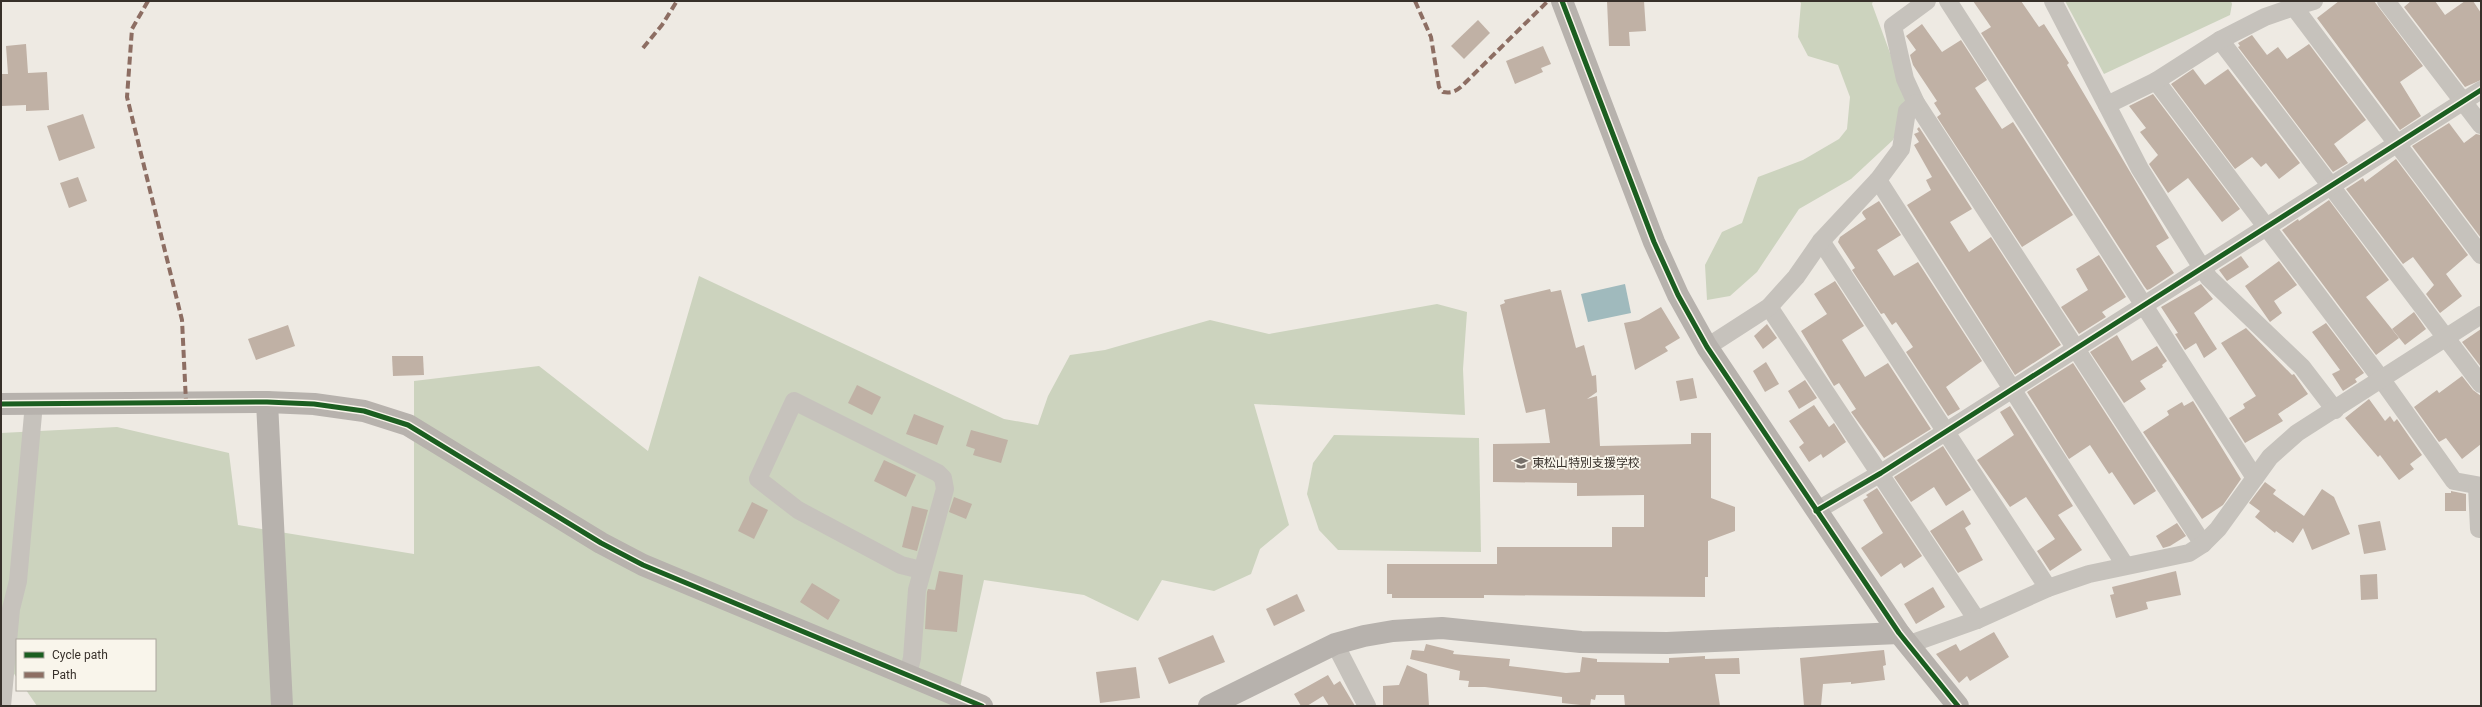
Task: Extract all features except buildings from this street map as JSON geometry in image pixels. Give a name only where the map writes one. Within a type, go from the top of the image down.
[{"type":"street","points":[[1562,1],[1654,242],[1678,295],[1707,347],[1903,639],[1958,706]]},
{"type":"street","points":[[1927,1],[1893,26],[1905,79],[1916,103],[2078,348],[2203,544]]},
{"type":"street","points":[[1948,1],[2255,478]]},
{"type":"street","points":[[2053,1],[2140,170],[2202,268],[2209,278],[2302,367],[2335,410]]},
{"type":"street","points":[[2107,105],[2156,82],[2220,40],[2265,16],[2314,1]]},
{"type":"street","points":[[2386,1],[2481,125]]},
{"type":"street","points":[[2294,6],[2481,255]]},
{"type":"street","points":[[2220,40],[2481,384]]},
{"type":"street","points":[[2156,82],[2382,380],[2454,481],[2479,486],[2479,529],[2481,529]]},
{"type":"street","points":[[1816,511],[1882,473],[2012,388],[2078,348],[2481,90]]},
{"type":"street","points":[[1707,347],[1769,307],[1796,277],[1821,241],[1878,180],[1901,149],[1907,111],[1916,103]]},
{"type":"street","points":[[1878,180],[2125,565]]},
{"type":"street","points":[[1821,241],[2048,588]]},
{"type":"street","points":[[1769,307],[1882,473],[1977,620]]},
{"type":"street","points":[[1209,706],[1335,644],[1364,636],[1425,629],[1462,629],[1521,638],[1581,642],[1667,643],[1903,639],[1977,620],[2048,588],[2089,574],[2125,565],[2169,559],[2189,553],[2203,544],[2218,529],[2279,447],[2297,433],[2382,380],[2481,315]]},
{"type":"street","points":[[908,674],[912,658],[917,590],[921,570],[945,489],[943,478],[938,473],[794,401],[758,479],[798,510],[901,565],[921,570]]},
{"type":"street","points":[[267,402],[282,706]]},
{"type":"street","points":[[1,404],[267,402],[314,404],[364,411],[408,425],[601,543],[643,565],[982,706]]},
{"type":"street","points":[[2,706],[11,609],[18,581],[34,403]]},
{"type":"street","points":[[1335,644],[1367,706]]},
{"type":"green space","points":[[1799,1],[1873,1],[1872,4],[1908,102],[1893,140],[1851,179],[1799,209],[1757,272],[1730,296],[1707,300],[1705,265],[1722,232],[1742,223],[1758,177],[1803,160],[1839,139],[1847,129],[1850,97],[1838,65],[1808,56],[1798,37],[1801,3]]},
{"type":"green space","points":[[2065,1],[2231,1],[2232,4],[2230,15],[2104,74]]},
{"type":"green space","points":[[699,276],[1004,419],[1038,425],[1048,396],[1070,355],[1105,350],[1210,320],[1269,334],[1437,304],[1467,312],[1463,369],[1465,415],[1254,404],[1289,525],[1260,549],[1251,574],[1214,591],[1162,580],[1138,621],[1084,595],[984,580],[956,706],[37,706],[27,691],[156,691],[156,639],[16,639],[16,677],[1,655],[1,433],[117,427],[229,453],[238,525],[414,554],[414,381],[539,366],[648,451]]},
{"type":"green space","points":[[1334,435],[1479,438],[1481,552],[1338,550],[1319,530],[1307,494],[1313,463]]},
{"type":"water","points":[[1625,284],[1631,313],[1588,322],[1581,294]]},
{"type":"marked path","points":[[148,1],[132,29],[127,97],[182,320],[186,402]]},
{"type":"marked path","points":[[643,48],[662,25],[677,1]]},
{"type":"marked path","points":[[1415,1],[1431,37],[1439,87],[1443,92],[1453,92],[1461,86],[1548,1]]},
{"type":"cycle path","points":[[1562,1],[1654,242],[1678,295],[1707,347],[1899,633],[1958,706]]},
{"type":"cycle path","points":[[1816,511],[1881,473],[2481,90]]},
{"type":"cycle path","points":[[1,404],[267,402],[314,404],[364,411],[408,425],[601,543],[643,565],[982,706]]},
{"type":"place","name":"東松山特別支援学校","points":[[1521,463]]}]
